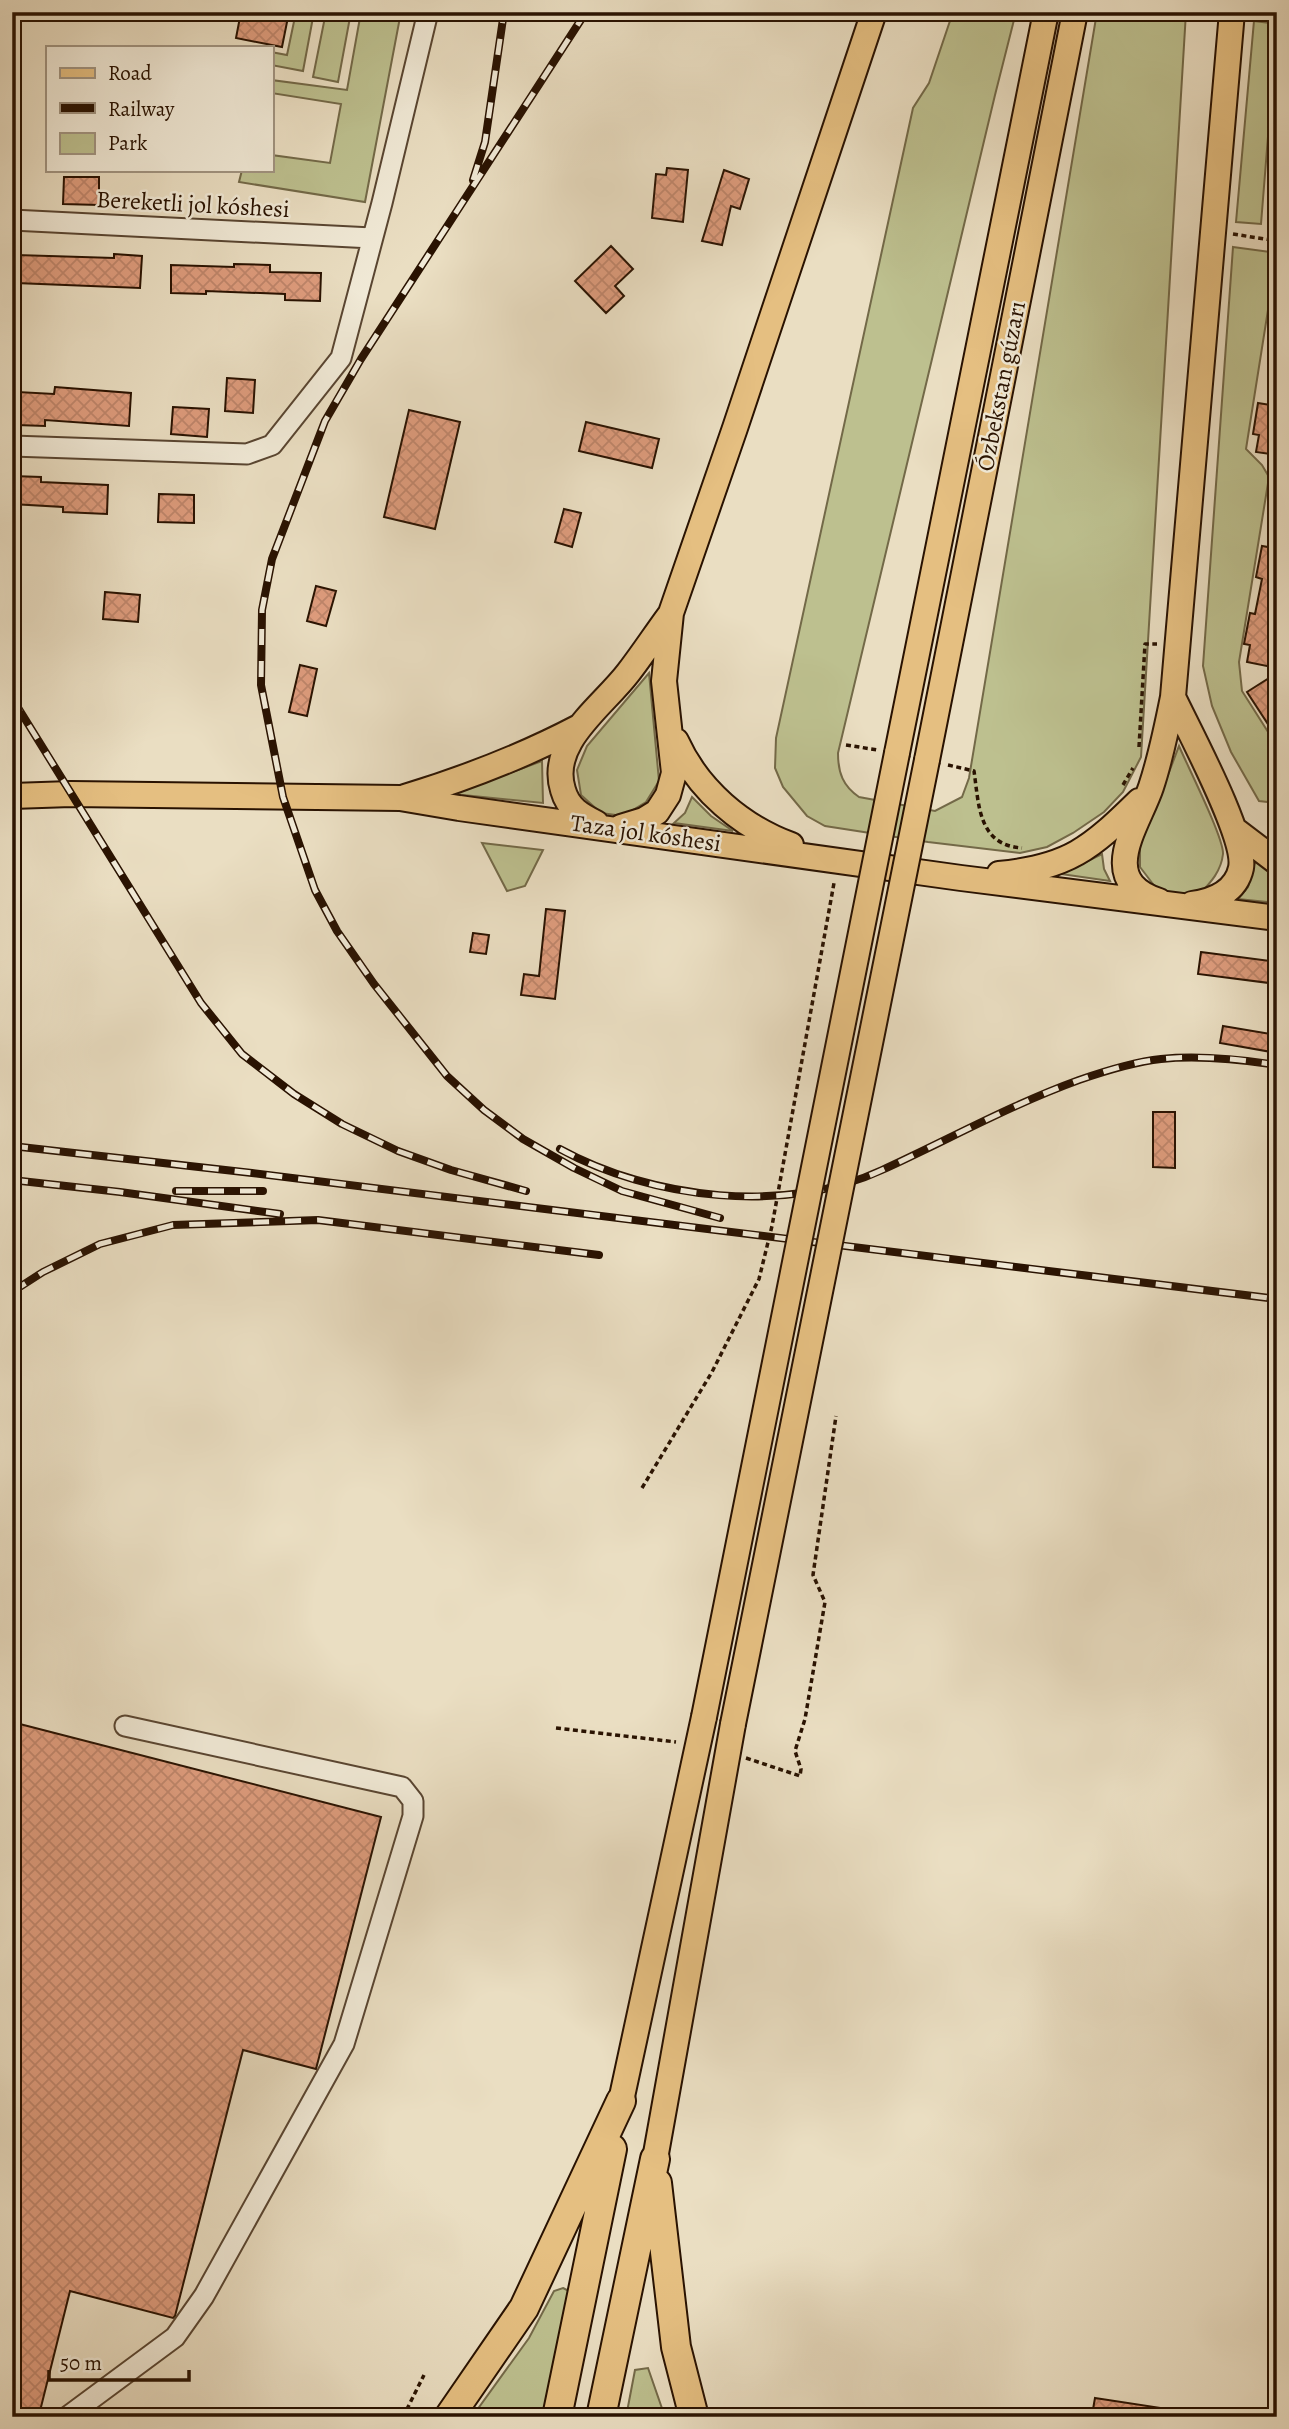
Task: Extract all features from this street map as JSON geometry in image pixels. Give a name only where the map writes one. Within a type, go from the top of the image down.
[{"type":"highway","points":[[449,2417],[524,2308],[621,2101]]},
{"type":"highway","points":[[557,2417],[621,2101]]},
{"type":"highway","points":[[601,2417],[654,2159]]},
{"type":"highway","points":[[654,2159],[677,2347],[694,2417]]},
{"type":"main road","points":[[671,613],[628,673],[580,727],[563,755],[559,777],[566,801],[579,815],[609,828],[644,821],[657,813],[668,795],[674,773],[664,681],[671,613],[874,12]]},
{"type":"main road","name":"Ózbekstan gúzarı","points":[[621,2101],[704,1717],[888,751],[1046,12]]},
{"type":"main road","name":"Ózbekstan gúzarı","points":[[654,2159],[733,1724],[935,762],[1075,12]]},
{"type":"main road","points":[[1173,696],[1235,830],[1242,865],[1237,880],[1211,901],[1178,906],[1150,898],[1139,890],[1129,878],[1124,861],[1125,844],[1149,791],[1161,756],[1173,696],[1232,12]]},
{"type":"main road","points":[[668,724],[685,761],[735,816],[769,836],[828,858]]},
{"type":"main road","points":[[400,798],[468,778],[580,727]]},
{"type":"main road","points":[[961,878],[1046,867],[1075,855],[1105,834],[1149,791]]},
{"type":"main road","name":"Taza jol kóshesi","points":[[12,796],[71,794],[400,798],[961,878],[1277,918]]},
{"type":"main road","points":[[1235,830],[1277,862]]},
{"type":"street","points":[[12,446],[247,454],[272,446],[341,358],[428,12]]},
{"type":"street","name":"Bereketli jol kóshesi","points":[[12,220],[372,238]]},
{"type":"street","points":[[67,2417],[175,2337],[204,2296],[344,2044],[413,1816],[413,1801],[402,1787],[125,1726]]},
{"type":"path","points":[[1233,234],[1277,241]]},
{"type":"path","points":[[1138,755],[1145,644]]},
{"type":"path","points":[[846,745],[888,751]]},
{"type":"path","points":[[935,762],[974,771],[982,825],[1007,847],[1027,848]]},
{"type":"path","points":[[1119,792],[1134,766]]},
{"type":"path","points":[[642,1488],[712,1372],[759,1279],[772,1226],[834,883]]},
{"type":"path","points":[[743,1757],[800,1776],[802,1769],[795,1751],[805,1719],[825,1602],[813,1575],[836,1416]]},
{"type":"path","points":[[556,1728],[679,1742]]},
{"type":"path","points":[[403,2417],[424,2375]]},
{"type":"green space","points":[[296,12],[314,12],[303,71],[273,65],[273,52],[287,55]]},
{"type":"green space","points":[[326,12],[351,12],[338,82],[313,77]]},
{"type":"green space","points":[[361,12],[401,12],[365,202],[239,182],[242,172],[273,172],[273,155],[330,163],[341,104],[273,93],[273,80],[347,90]]},
{"type":"green space","points":[[953,12],[1016,12],[838,753],[842,778],[859,797],[935,811],[962,797],[969,778],[1097,12],[1186,12],[1141,757],[1123,792],[1104,812],[1047,847],[1020,853],[825,826],[807,816],[783,787],[775,768],[776,738],[913,108],[929,83]]},
{"type":"green space","points":[[1254,21],[1277,24],[1261,224],[1236,222]]},
{"type":"green space","points":[[1233,247],[1277,253],[1246,449],[1262,465],[1269,477],[1239,662],[1242,691],[1277,746],[1277,803],[1259,801],[1231,752],[1212,706],[1203,666]]},
{"type":"green space","points":[[649,673],[659,781],[646,802],[623,816],[601,813],[581,795],[577,770],[587,746]]},
{"type":"green space","points":[[1179,746],[1212,818],[1223,854],[1217,872],[1198,896],[1177,898],[1156,888],[1140,867],[1140,842]]},
{"type":"green space","points":[[542,761],[543,803],[453,794]]},
{"type":"green space","points":[[692,797],[711,816],[733,831],[674,823],[685,813]]},
{"type":"green space","points":[[482,843],[543,850],[525,886],[507,891]]},
{"type":"green space","points":[[1102,854],[1104,869],[1110,881],[1061,874]]},
{"type":"green space","points":[[1256,859],[1277,878],[1277,903],[1238,899],[1248,887]]},
{"type":"green space","points":[[563,2288],[569,2291],[549,2417],[472,2417],[529,2338],[554,2291]]},
{"type":"green space","points":[[648,2368],[665,2417],[626,2417],[635,2370]]},
{"type":"building","points":[[241,12],[289,12],[282,47],[236,38]]},
{"type":"building","points":[[667,168],[688,170],[683,222],[652,218],[656,174],[666,175]]},
{"type":"building","points":[[724,170],[749,179],[740,209],[731,206],[722,245],[702,241]]},
{"type":"building","points":[[64,177],[99,177],[99,205],[63,204]]},
{"type":"building","points":[[611,246],[633,269],[615,286],[624,296],[606,313],[575,281]]},
{"type":"building","points":[[114,254],[142,256],[140,288],[16,283],[17,255],[114,258]]},
{"type":"building","points":[[234,264],[270,265],[270,272],[321,273],[320,301],[285,300],[285,294],[206,291],[206,294],[171,293],[171,265],[234,267]]},
{"type":"building","points":[[227,378],[255,380],[253,413],[225,411]]},
{"type":"building","points":[[55,387],[131,393],[129,426],[45,420],[45,426],[17,425],[18,392],[54,394]]},
{"type":"building","points":[[1258,403],[1277,406],[1277,455],[1256,452],[1259,435],[1253,434]]},
{"type":"building","points":[[173,407],[209,409],[207,437],[171,434]]},
{"type":"building","points":[[409,410],[460,422],[435,529],[384,517]]},
{"type":"building","points":[[586,422],[659,439],[652,468],[579,451]]},
{"type":"building","points":[[12,476],[41,477],[41,482],[108,485],[107,514],[63,512],[63,507],[12,504]]},
{"type":"building","points":[[159,494],[194,495],[194,523],[158,522]]},
{"type":"building","points":[[564,509],[581,513],[572,547],[555,542]]},
{"type":"building","points":[[1269,542],[1277,542],[1277,668],[1247,662],[1250,645],[1244,644],[1250,613],[1255,614],[1262,579],[1256,577],[1262,546],[1268,547]]},
{"type":"building","points":[[316,586],[336,591],[326,626],[307,621]]},
{"type":"building","points":[[105,592],[140,595],[138,622],[103,619]]},
{"type":"building","points":[[300,665],[317,669],[307,716],[289,712]]},
{"type":"building","points":[[1277,673],[1277,738],[1247,692]]},
{"type":"building","points":[[546,909],[565,911],[555,999],[521,995],[524,974],[539,976]]},
{"type":"building","points":[[473,933],[489,935],[486,954],[470,952]]},
{"type":"building","points":[[1201,952],[1277,962],[1277,984],[1198,974]]},
{"type":"building","points":[[1223,1026],[1277,1035],[1277,1053],[1220,1043]]},
{"type":"building","points":[[1153,1112],[1175,1112],[1175,1168],[1153,1167]]},
{"type":"building","points":[[12,1722],[381,1817],[316,2069],[243,2050],[175,2316],[173,2318],[70,2291],[39,2415],[12,2408]]},
{"type":"building","points":[[1095,2398],[1161,2408],[1160,2417],[1092,2415]]},
{"type":"railway","points":[[473,180],[485,142],[504,12]]},
{"type":"railway","points":[[586,12],[361,359],[325,421],[272,559],[262,610],[261,685],[283,797],[315,890],[337,931],[374,984],[447,1076],[484,1110],[523,1139],[574,1168],[622,1191],[720,1218]]},
{"type":"railway","points":[[12,698],[201,1003],[242,1054],[294,1094],[342,1124],[398,1151],[451,1170],[526,1191]]},
{"type":"railway","points":[[560,1149],[635,1180],[677,1189],[719,1195],[804,1193],[844,1184],[882,1170],[1028,1100],[1119,1067],[1151,1060],[1190,1057],[1277,1065]]},
{"type":"railway","points":[[12,1146],[1277,1299]]},
{"type":"railway","points":[[12,1180],[280,1214]]},
{"type":"railway","points":[[176,1191],[263,1191]]},
{"type":"railway","points":[[12,1292],[43,1272],[100,1244],[173,1225],[318,1220],[599,1255]]}]
